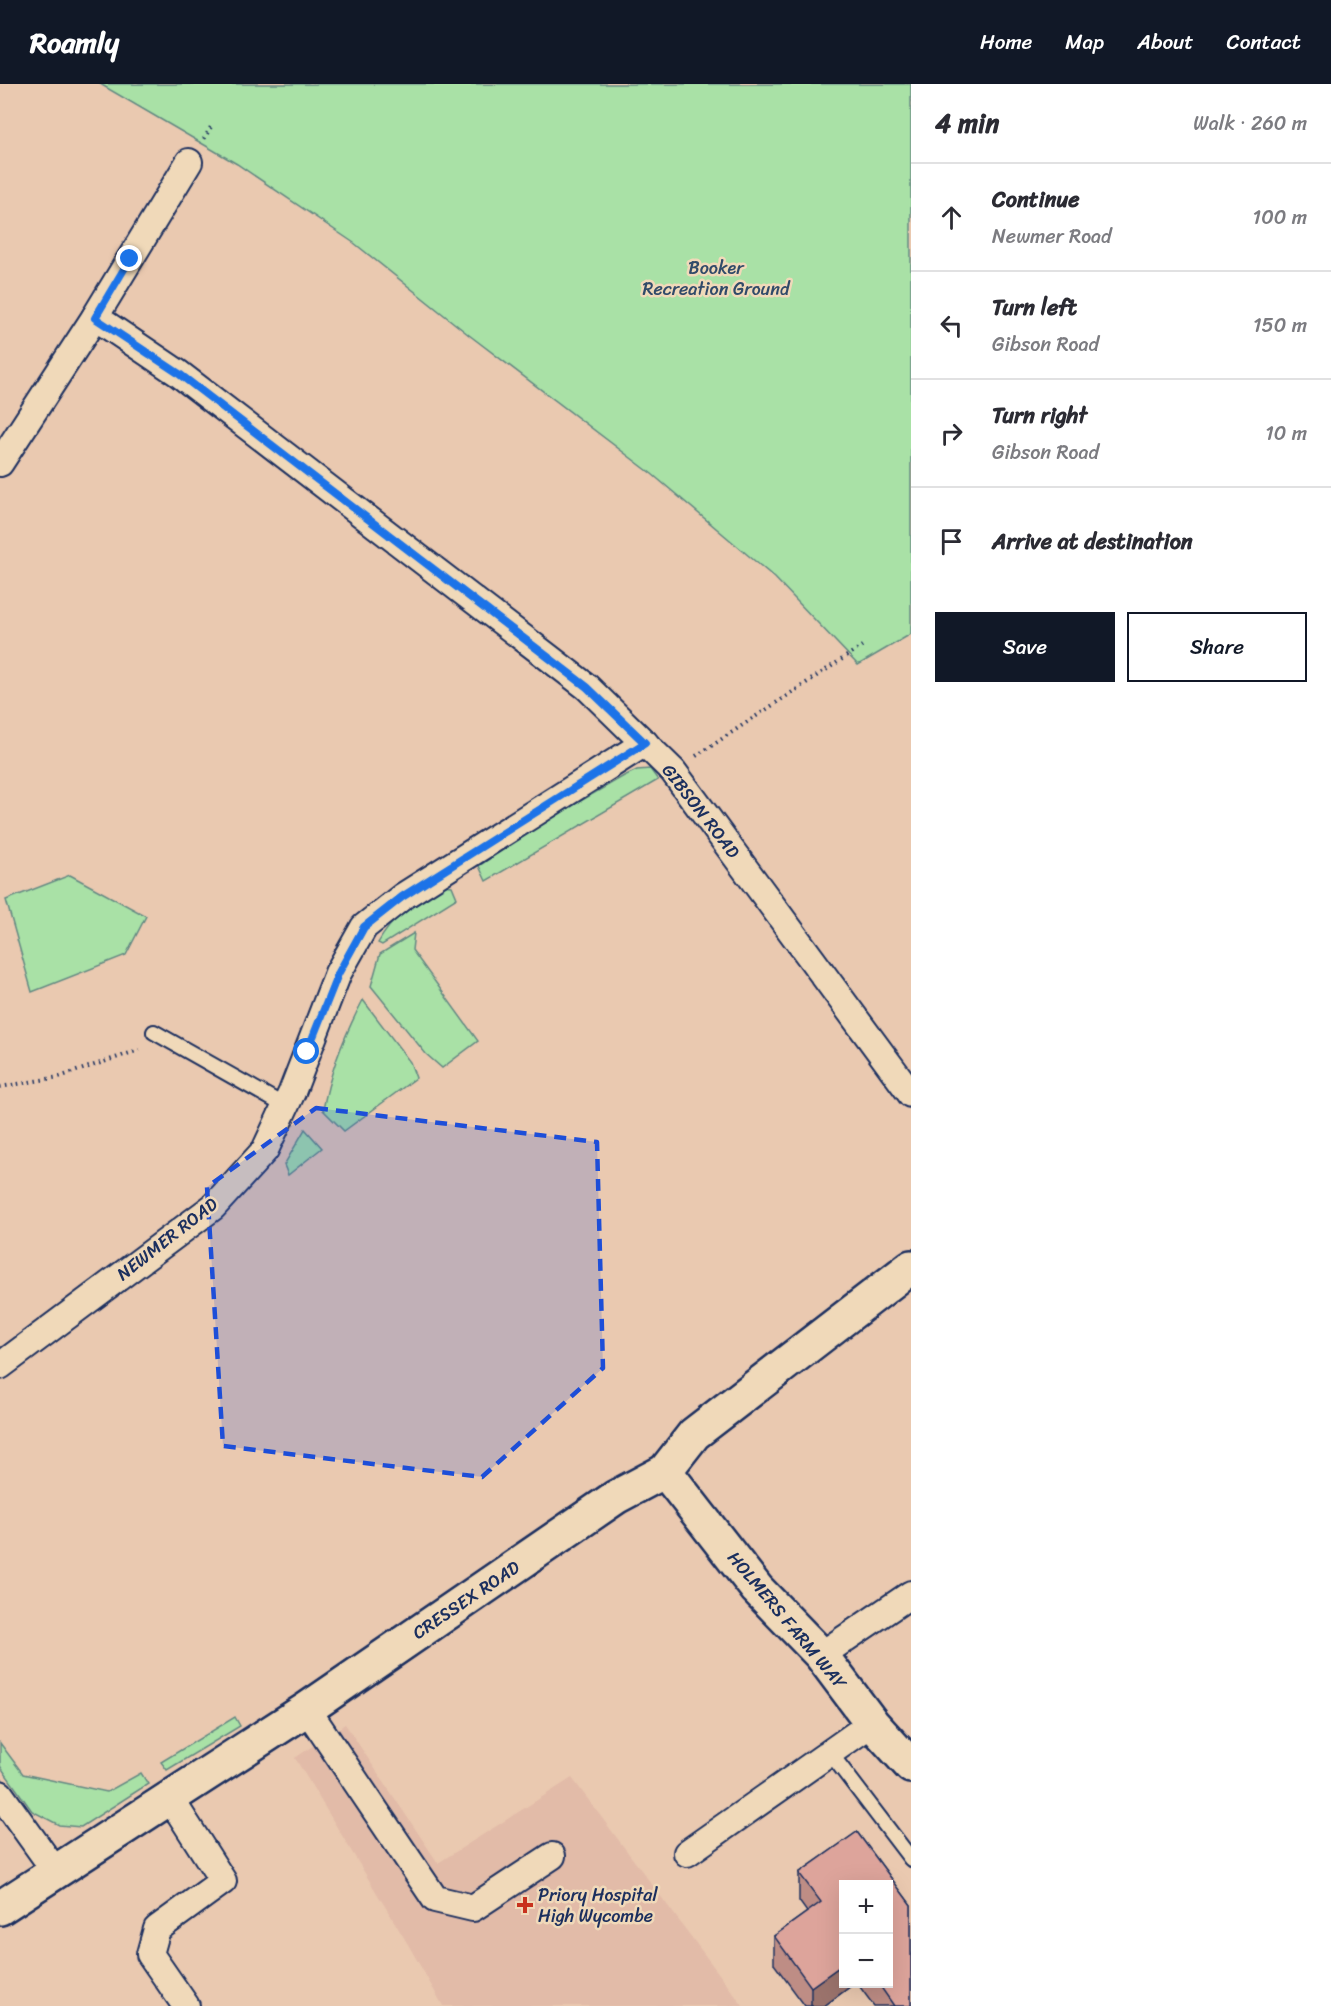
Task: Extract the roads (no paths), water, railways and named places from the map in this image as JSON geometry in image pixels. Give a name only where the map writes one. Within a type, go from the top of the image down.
[{"type":"street","points":[[0,463],[95,318],[189,162]]},
{"type":"street","name":"GIBSON ROAD","points":[[95,318],[178,373],[587,687],[673,771],[911,1094]]},
{"type":"street","name":"NEWMER ROAD","points":[[0,1366],[213,1206],[266,1150],[338,974],[364,927],[402,897],[645,743]]},
{"type":"street","name":"CRESSEX ROAD","points":[[0,1908],[307,1709],[616,1497],[665,1471],[694,1434],[911,1267]]},
{"type":"street","name":"HOLMERS FARM WAY","points":[[665,1471],[757,1589],[821,1655],[872,1723],[911,1766]]},
{"type":"street","points":[[821,1655],[911,1594]]},
{"type":"street","points":[[307,1709],[435,1899],[473,1908],[552,1856]]},
{"type":"street","points":[[687,1852],[831,1754],[872,1723]]},
{"type":"street","points":[[0,1794],[56,1872]]},
{"type":"street","points":[[170,1798],[223,1881],[157,1929],[150,1953],[186,2006]]},
{"type":"lane","points":[[154,1032],[285,1106]]},
{"type":"lane","points":[[831,1754],[911,1859]]},
{"type":"place","name":"Priory Hospital High Wycombe","points":[[525,1905]]},
{"type":"park label","name":"Booker Recreation Ground","points":[[716,278]]}]
